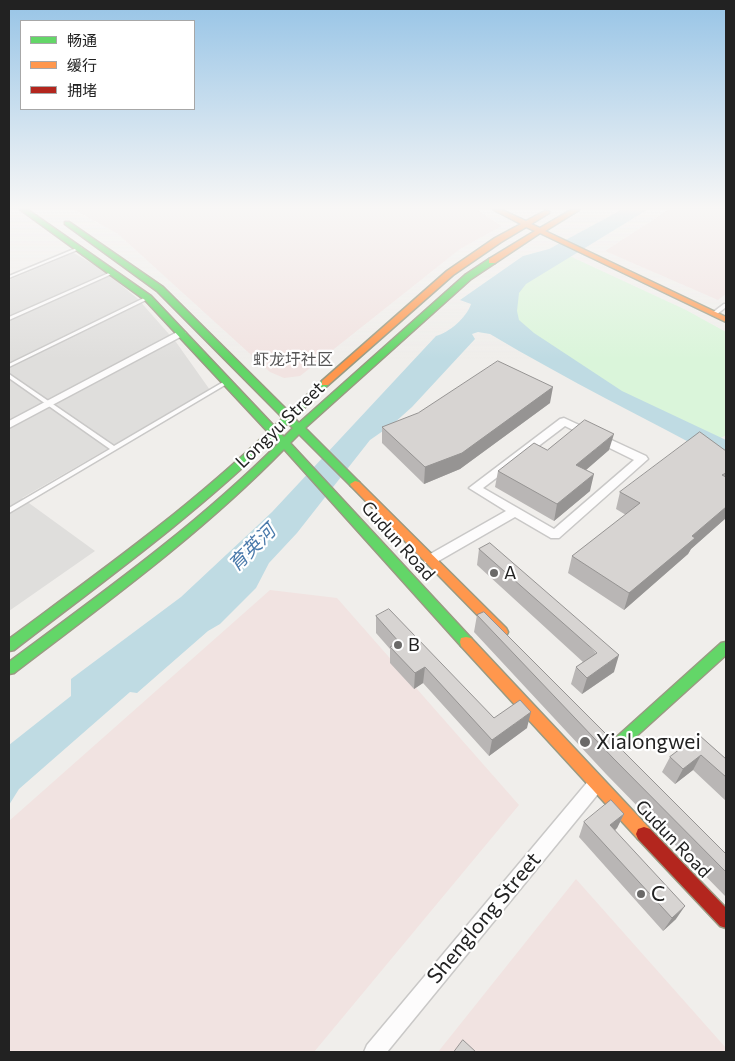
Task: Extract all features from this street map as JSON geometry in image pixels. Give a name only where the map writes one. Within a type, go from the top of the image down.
[{"type":"street","name":"Gudun Road","points":[[95,260],[148,298],[332,494],[596,784],[726,920]]},
{"type":"street","name":"Gudun Road","points":[[118,260],[160,289],[513,643]]},
{"type":"street","name":"Longyu Street","points":[[9,646],[140,546],[229,474],[287,417],[450,273],[470,260]]},
{"type":"street","name":"Longyu Street","points":[[9,669],[150,564],[246,482],[298,429],[468,277],[495,260]]},
{"type":"street","points":[[600,260],[726,320]]},
{"type":"street","points":[[9,425],[181,333]]},
{"type":"street","points":[[564,421],[642,459],[555,535],[516,511],[475,488],[564,421]]},
{"type":"street","points":[[430,560],[516,511]]},
{"type":"street","points":[[616,746],[726,647]]},
{"type":"street","name":"Shenglong Street","points":[[374,1052],[596,784]]},
{"type":"lane","points":[[9,277],[52,260]]},
{"type":"lane","points":[[9,319],[112,273]]},
{"type":"lane","points":[[9,366],[148,298]]},
{"type":"lane","points":[[714,314],[726,305]]},
{"type":"lane","points":[[9,376],[113,448]]},
{"type":"lane","points":[[9,511],[227,382]]},
{"type":"shaded area","points":[[58,260],[85,260],[103,270],[138,299],[176,342],[210,390],[22,498],[95,551],[9,611],[9,280]]},
{"type":"shaded area","points":[[146,260],[447,260],[300,376],[284,378],[270,372]]},
{"type":"shaded area","points":[[625,260],[726,260],[726,294],[718,300]]},
{"type":"shaded area","points":[[270,590],[337,598],[519,805],[314,1052],[9,1052],[9,821]]},
{"type":"shaded area","points":[[576,879],[726,1048],[726,1052],[438,1052]]},
{"type":"green space","points":[[551,260],[577,260],[686,310],[726,332],[726,435],[710,444],[480,312]]},
{"type":"water","name":"育英河","points":[[518,260],[566,260],[526,284],[519,293],[517,311],[519,320],[534,333],[622,391],[726,440],[726,462],[490,334],[478,332],[472,334],[475,339],[412,407],[393,424],[370,440],[297,533],[269,563],[256,588],[220,624],[208,631],[137,693],[130,692],[19,789],[9,805],[9,745],[71,696],[71,679],[181,597],[272,512],[436,336],[446,332],[462,319],[471,304],[460,300]]},
{"type":"building","points":[[498,361],[553,387],[462,453],[425,467],[382,427],[418,413]]},
{"type":"building","points":[[585,420],[614,434],[576,465],[594,474],[557,504],[498,471],[534,443],[547,450]]},
{"type":"building","points":[[700,432],[726,451],[726,473],[722,475],[726,477],[726,507],[692,536],[695,538],[629,593],[572,556],[640,503],[620,492]]},
{"type":"building","points":[[490,543],[619,655],[587,678],[576,667],[597,653],[479,549]]},
{"type":"building","points":[[389,609],[494,718],[520,700],[531,712],[492,740],[425,667],[415,673],[390,647],[399,642],[376,616]]},
{"type":"building","points":[[484,612],[726,853],[726,872],[613,758],[477,615]]},
{"type":"building","points":[[699,735],[726,759],[726,777],[701,755],[683,769],[670,757]]},
{"type":"building","points":[[611,800],[624,814],[610,825],[685,906],[672,918],[584,822]]},
{"type":"building","points":[[463,1040],[476,1052],[454,1052]]},
{"type":"traffic: fast","points":[[94,260],[148,298],[332,494],[466,642]]},
{"type":"traffic: fast","points":[[118,260],[160,289],[355,484]]},
{"type":"traffic: fast","points":[[9,669],[150,564],[246,482],[298,429],[468,277],[492,261]]},
{"type":"traffic: fast","points":[[9,646],[202,498],[241,464],[325,383]]},
{"type":"traffic: fast","points":[[616,746],[726,647]]},
{"type":"traffic: slow","points":[[325,383],[450,273],[470,260]]},
{"type":"traffic: slow","points":[[600,260],[726,320]]},
{"type":"traffic: slow","points":[[355,484],[502,632]]},
{"type":"traffic: slow","points":[[466,642],[644,834]]},
{"type":"traffic: jam","points":[[644,834],[726,920]]},
{"type":"place","name":"A","points":[[494,573]]},
{"type":"place","name":"B","points":[[398,645]]},
{"type":"place","name":"Xialongwei","points":[[585,742]]},
{"type":"place","name":"C","points":[[641,894]]},
{"type":"district","name":"虾龙圩社区","points":[[293,360]]}]
